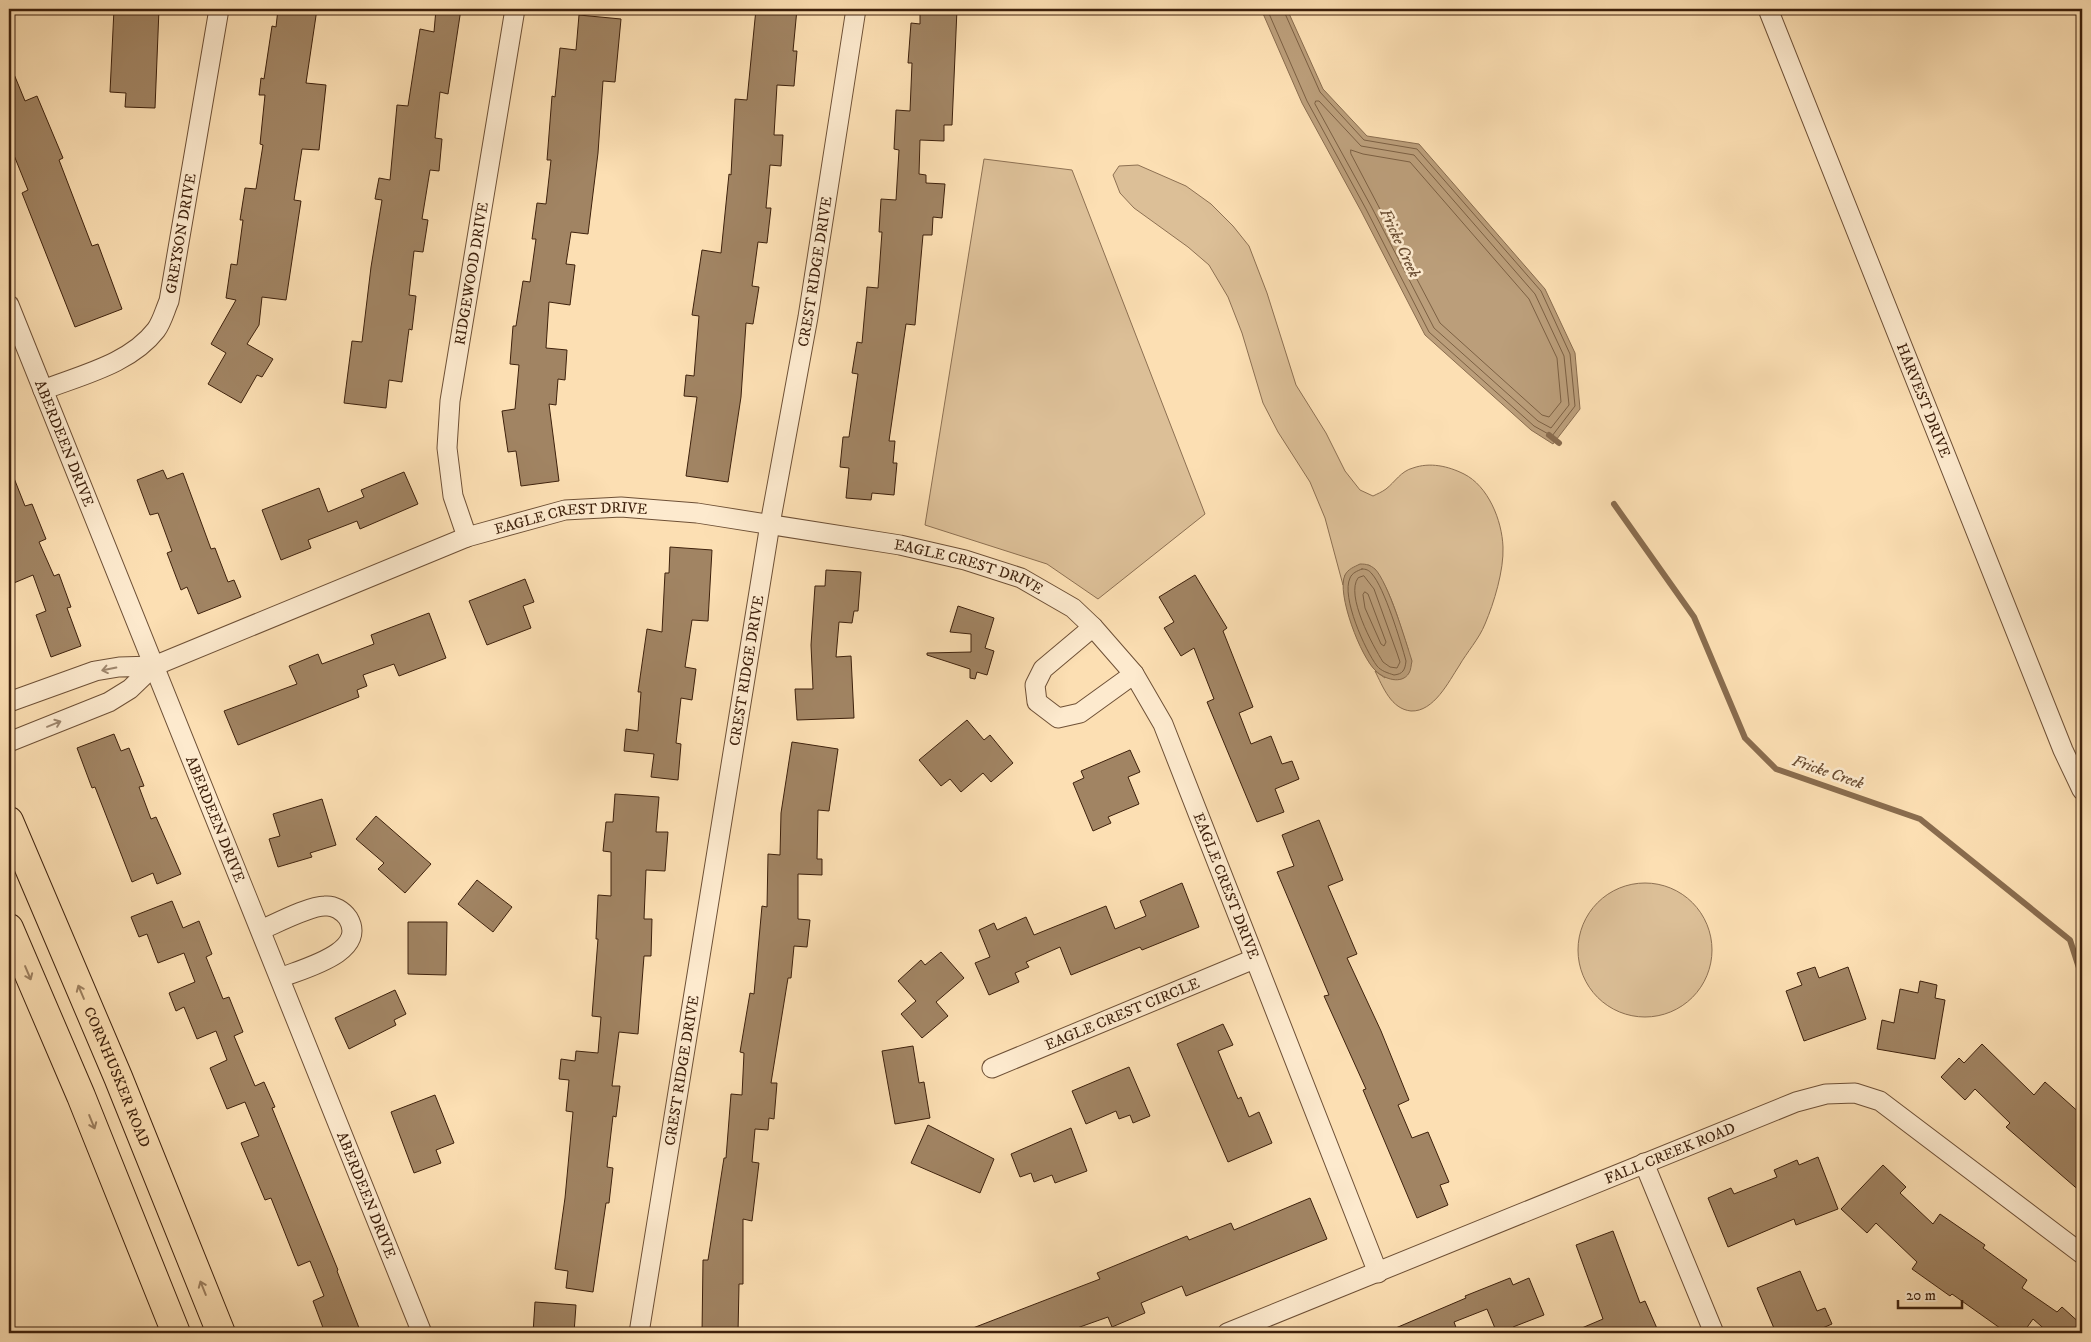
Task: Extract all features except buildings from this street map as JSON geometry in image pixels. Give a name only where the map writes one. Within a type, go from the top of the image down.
[{"type":"main road","name":"CORNHUSKER ROAD","points":[[9,821],[118,1077],[221,1333]]},
{"type":"main road","points":[[9,928],[81,1096],[176,1333]]},
{"type":"street","name":"GREYSON DRIVE","points":[[43,390],[113,363],[138,347],[156,329],[169,301],[219,9]]},
{"type":"street","name":"RIDGEWOOD DRIVE","points":[[467,537],[453,496],[447,448],[450,401],[515,9]]},
{"type":"street","name":"CREST RIDGE DRIVE","points":[[639,1333],[770,524],[808,317],[856,9]]},
{"type":"street","name":"HARVEST DRIVE","points":[[1768,9],[2056,731],[2082,790]]},
{"type":"street","name":"ABERDEEN DRIVE","points":[[9,305],[422,1333]]},
{"type":"street","name":"EAGLE CREST DRIVE","points":[[9,702],[95,672],[119,667],[154,666],[467,537],[565,510],[621,507],[697,513],[900,545],[965,560],[1021,578],[1073,608],[1093,627],[1134,674],[1163,724],[1378,1273]]},
{"type":"street","points":[[1093,627],[1043,669],[1035,685],[1037,702],[1058,718],[1080,713],[1134,674]]},
{"type":"street","name":"EAGLE CREST DRIVE","points":[[9,742],[109,702],[130,689],[154,666]]},
{"type":"street","points":[[261,930],[326,905],[339,909],[348,919],[351,932],[348,945],[337,955],[280,978]]},
{"type":"street","name":"EAGLE CREST CIRCLE","points":[[992,1068],[1254,959]]},
{"type":"street","name":"FALL CREEK ROAD","points":[[1227,1333],[1796,1102],[1826,1094],[1855,1093],[1880,1101],[1904,1117],[2082,1254]]},
{"type":"street","points":[[1644,1163],[1714,1333]]},
{"type":"shaded area","points":[[984,159],[1072,170],[1205,514],[1098,599],[1047,564],[925,525]]},
{"type":"shaded area","points":[[1138,165],[1186,186],[1211,204],[1233,226],[1249,246],[1267,293],[1296,385],[1326,433],[1345,471],[1360,490],[1373,496],[1386,489],[1409,469],[1426,465],[1445,467],[1458,471],[1473,479],[1487,495],[1497,515],[1502,537],[1503,556],[1498,586],[1482,630],[1440,694],[1427,706],[1419,710],[1411,711],[1404,709],[1393,702],[1381,684],[1375,671],[1385,678],[1408,649],[1388,592],[1376,572],[1369,565],[1345,575],[1343,585],[1325,518],[1310,482],[1278,432],[1263,403],[1242,333],[1228,297],[1209,265],[1188,247],[1134,208],[1120,193],[1113,175],[1119,166]]},
{"type":"shaded area","points":[[1645,883],[1671,888],[1692,903],[1707,924],[1712,950],[1707,976],[1692,997],[1671,1012],[1645,1017],[1619,1012],[1598,997],[1583,976],[1578,950],[1583,924],[1598,903],[1619,888]]},
{"type":"water","points":[[1261,9],[1287,9],[1323,89],[1367,136],[1419,144],[1545,289],[1575,353],[1580,409],[1553,444],[1531,430],[1425,335],[1361,211],[1302,103]]},
{"type":"water","points":[[1360,564],[1368,565],[1375,569],[1385,586],[1396,613],[1412,661],[1409,673],[1402,679],[1393,680],[1376,671],[1364,653],[1351,625],[1343,584],[1346,573],[1351,568]]},
{"type":"waterway","name":"Fricke Creek","points":[[1549,435],[1559,443]]},
{"type":"waterway","name":"Fricke Creek","points":[[1614,504],[1694,617],[1745,738],[1776,769],[1920,819],[2070,940],[2082,977]]}]
